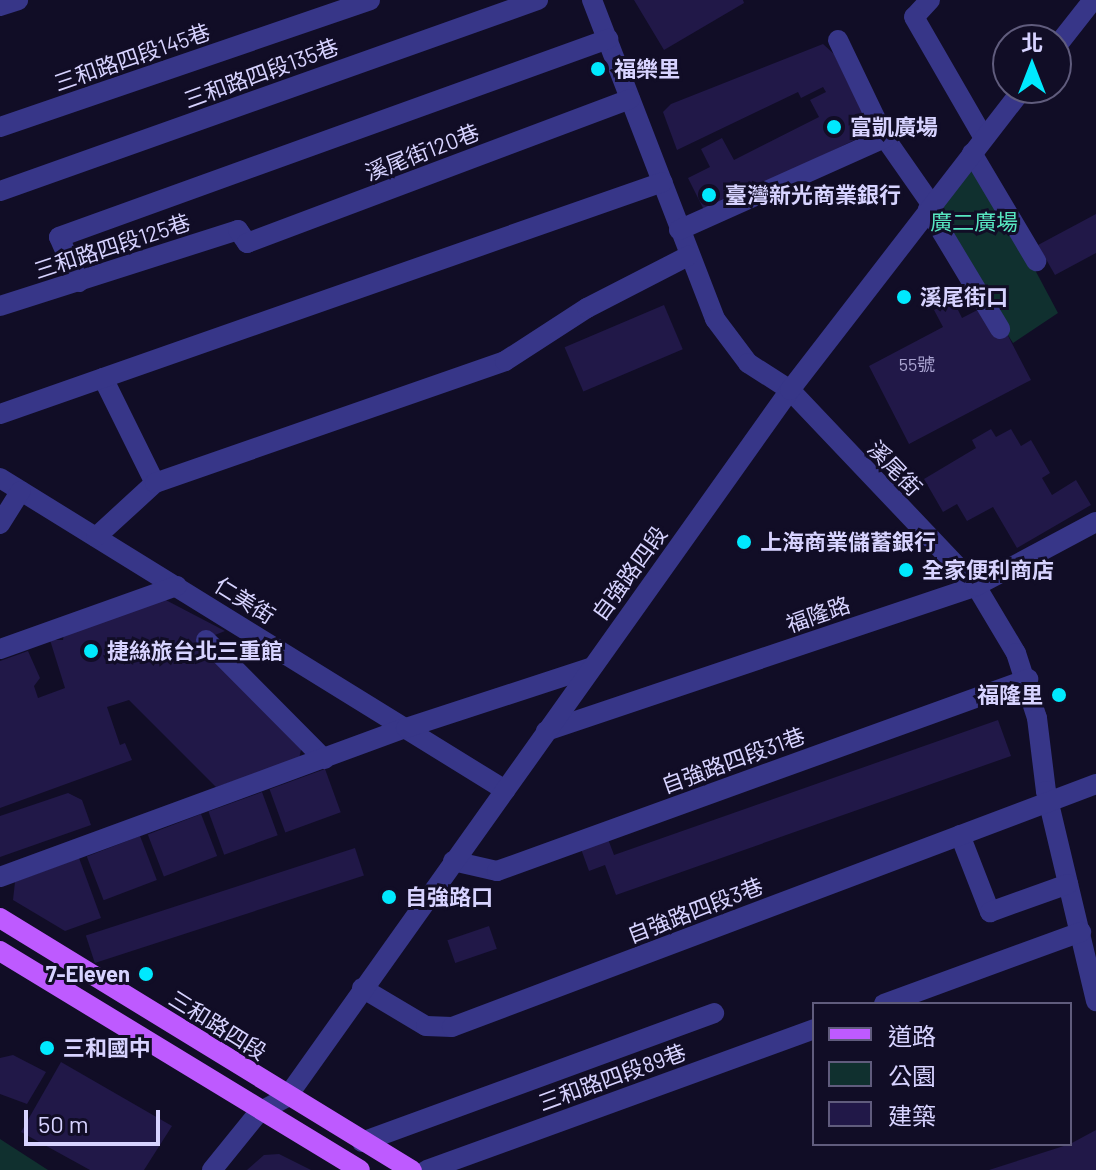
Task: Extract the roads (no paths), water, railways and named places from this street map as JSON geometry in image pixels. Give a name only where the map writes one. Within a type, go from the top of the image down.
[{"type":"main road","name":"三和路四段","points":[[0,918],[287,1097],[412,1170]]},
{"type":"main road","points":[[0,951],[259,1112],[360,1170]]},
{"type":"street","points":[[0,6],[18,0]]},
{"type":"street","name":"三和路四段145巷","points":[[0,127],[370,0]]},
{"type":"street","name":"三和路四段135巷","points":[[0,191],[538,0]]},
{"type":"street","name":"溪尾街","points":[[592,0],[663,182],[688,256],[715,319],[748,363],[790,390],[976,586],[1028,679],[1049,802],[1096,1001]]},
{"type":"street","points":[[930,0],[914,17],[1036,261]]},
{"type":"street","points":[[1072,27],[1093,0],[1096,6]]},
{"type":"street","points":[[79,282],[59,237],[608,39]]},
{"type":"street","points":[[838,40],[885,138],[930,206],[1000,329]]},
{"type":"street","name":"溪尾街120巷","points":[[238,230],[247,243],[630,99]]},
{"type":"street","name":"自強路四段","points":[[287,1097],[790,390],[1010,104]]},
{"type":"street","points":[[679,230],[885,138]]},
{"type":"street","points":[[0,414],[663,182]]},
{"type":"street","name":"三和路四段125巷","points":[[0,306],[238,230]]},
{"type":"street","points":[[96,537],[155,483],[505,361],[587,308],[688,256]]},
{"type":"street","points":[[103,378],[155,483]]},
{"type":"street","name":"仁美街","points":[[0,478],[505,790]]},
{"type":"street","points":[[0,524],[21,491]]},
{"type":"street","name":"福隆路","points":[[546,731],[976,586],[1096,522]]},
{"type":"street","points":[[0,649],[177,586]]},
{"type":"street","points":[[206,640],[324,759]]},
{"type":"street","points":[[0,877],[406,728],[590,668]]},
{"type":"street","name":"自強路四段31巷","points":[[453,861],[497,871],[1028,679]]},
{"type":"street","name":"自強路四段3巷","points":[[362,988],[426,1026],[452,1027],[1096,784]]},
{"type":"street","points":[[960,835],[990,912],[1068,884]]},
{"type":"street","points":[[889,1002],[1081,932]]},
{"type":"street","points":[[362,1142],[714,1013]]},
{"type":"street","name":"三和路四段89巷","points":[[427,1170],[812,1030]]},
{"type":"street","points":[[212,1170],[259,1112],[287,1097]]},
{"type":"place","name":"福樂里","points":[[598,69]]},
{"type":"place","name":"富凱廣場","points":[[834,127]]},
{"type":"place","name":"臺灣新光商業銀行","points":[[709,195]]},
{"type":"place","name":"溪尾街口","points":[[904,297]]},
{"type":"place","name":"上海商業儲蓄銀行","points":[[744,542]]},
{"type":"place","name":"全家便利商店","points":[[906,570]]},
{"type":"place","name":"捷絲旅台北三重館","points":[[91,651]]},
{"type":"place","name":"福隆里","points":[[1059,695]]},
{"type":"place","name":"自強路口","points":[[389,897]]},
{"type":"place","name":"7-Eleven","points":[[146,974]]},
{"type":"place","name":"三和國中","points":[[47,1048]]},
{"type":"park label","name":"廣二廣場","points":[[974,222]]}]
